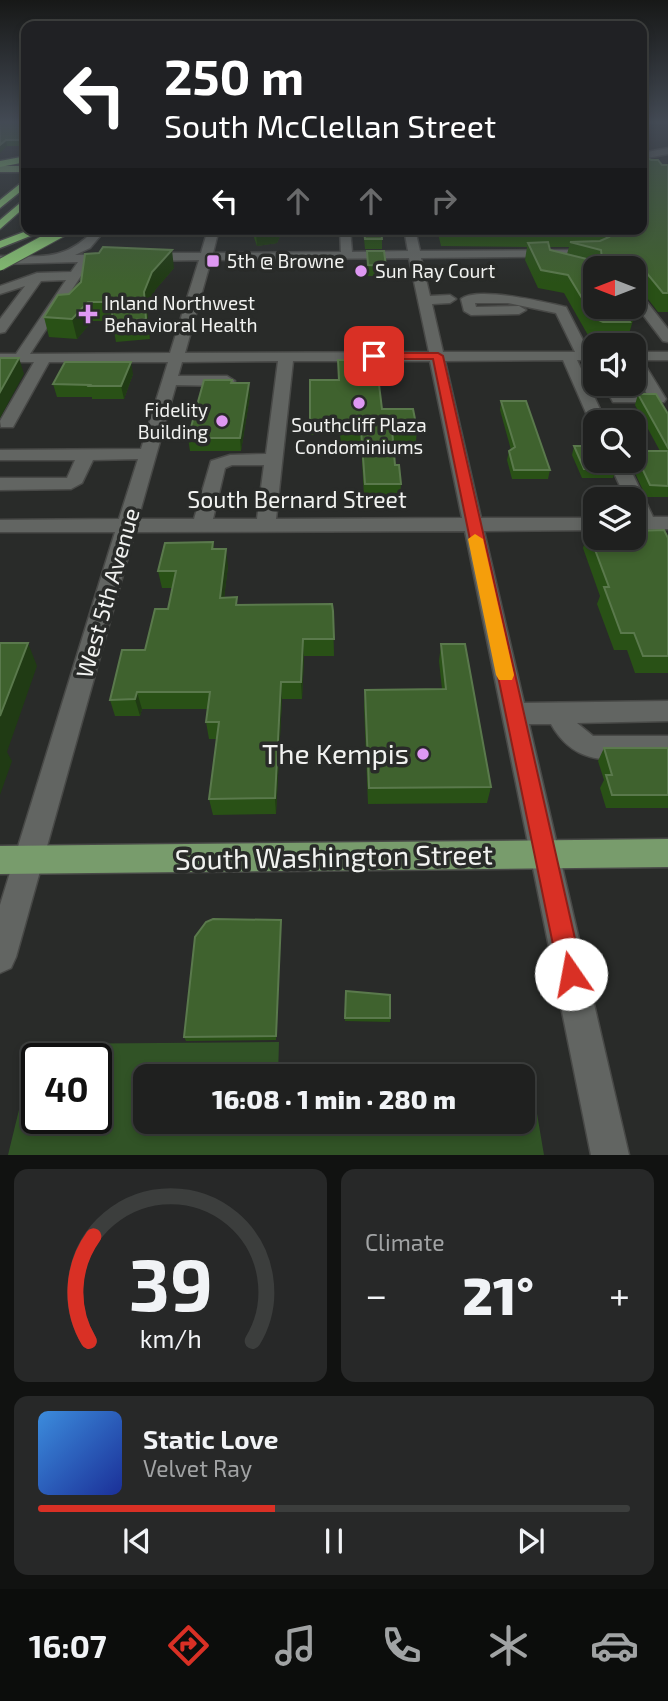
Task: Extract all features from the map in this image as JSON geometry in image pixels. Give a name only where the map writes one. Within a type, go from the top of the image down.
[{"type":"highway","points":[[0,205],[21,187]]},
{"type":"highway","points":[[0,226],[21,206]]},
{"type":"highway","points":[[0,245],[27,235]]},
{"type":"highway","points":[[0,262],[54,235]]},
{"type":"main road","name":"South Washington Street","points":[[14,860],[668,853]]},
{"type":"street","points":[[0,262],[57,252],[82,243],[93,235]]},
{"type":"street","points":[[0,276],[86,246],[96,235]]},
{"type":"street","points":[[101,235],[95,245],[96,251],[127,257]]},
{"type":"street","name":"West 5th Avenue","points":[[0,957],[14,860],[128,526],[212,235]]},
{"type":"street","points":[[345,235],[347,256]]},
{"type":"street","points":[[410,235],[610,1155]]},
{"type":"street","points":[[0,262],[127,257],[596,253]]},
{"type":"street","points":[[480,255],[574,266]]},
{"type":"street","points":[[15,332],[75,276],[87,258]]},
{"type":"street","points":[[0,290],[37,277],[75,276]]},
{"type":"street","points":[[20,358],[15,332],[37,277]]},
{"type":"street","points":[[424,300],[450,299]]},
{"type":"street","points":[[519,310],[471,311],[467,299],[508,299],[561,310],[582,356],[595,410]]},
{"type":"street","points":[[646,311],[668,338]]},
{"type":"street","points":[[0,358],[582,356]]},
{"type":"street","points":[[646,357],[668,356]]},
{"type":"street","points":[[266,525],[286,357]]},
{"type":"street","points":[[7,423],[44,358]]},
{"type":"street","points":[[618,396],[619,399],[658,399],[646,378]]},
{"type":"street","points":[[169,380],[228,381]]},
{"type":"street","points":[[0,484],[71,483],[76,479],[86,454]]},
{"type":"street","points":[[0,456],[148,454]]},
{"type":"street","points":[[202,525],[217,465],[229,460],[275,459]]},
{"type":"street","points":[[646,524],[668,523]]},
{"type":"street","name":"South Bernard Street","points":[[0,526],[583,524]]},
{"type":"street","points":[[513,713],[668,711]]},
{"type":"street","points":[[558,713],[570,734],[588,747],[668,747]]},
{"type":"green space","points":[[279,1042],[278,1064],[133,1064],[133,1134],[535,1134],[535,1102],[544,1155],[8,1155],[21,1102],[21,1134],[112,1134],[112,1043]]},
{"type":"building","points":[[647,176],[668,176],[668,293],[663,293],[646,272],[646,256],[602,256],[601,250],[570,242],[600,241],[609,237],[608,235],[647,235]]},
{"type":"building","points":[[365,235],[382,235],[382,239],[365,239]]},
{"type":"building","points":[[548,242],[550,250],[583,258],[583,300],[568,275],[541,270],[528,243]]},
{"type":"building","points":[[103,247],[172,250],[152,272],[144,292],[146,319],[112,322],[112,302],[88,302],[72,319],[44,317],[58,295],[69,294],[81,282],[85,254],[99,253]]},
{"type":"building","points":[[367,251],[384,251],[386,266],[368,265]]},
{"type":"building","points":[[596,319],[628,319],[630,322],[603,322]]},
{"type":"building","points":[[0,358],[19,358],[0,392]]},
{"type":"building","points":[[338,360],[376,360],[382,409],[413,409],[417,429],[392,429],[395,465],[399,465],[401,484],[365,484],[361,430],[341,430],[340,422],[310,422],[310,380],[339,380]]},
{"type":"building","points":[[65,362],[131,362],[121,386],[53,384]]},
{"type":"building","name":"Fidelity Building","points":[[204,380],[249,383],[240,438],[188,438]]},
{"type":"building","points":[[656,394],[668,414],[668,448],[639,396]]},
{"type":"building","points":[[501,401],[526,401],[550,470],[514,470],[509,451],[515,447]]},
{"type":"building","points":[[574,446],[583,446],[583,467]]},
{"type":"building","points":[[646,451],[668,451],[668,486],[650,485],[644,473]]},
{"type":"building","points":[[664,530],[668,538],[668,656],[643,656],[634,633],[621,633],[604,587],[609,587],[595,550],[646,550],[646,531]]},
{"type":"building","points":[[213,542],[212,549],[226,549],[220,598],[237,597],[236,605],[332,604],[334,639],[303,639],[301,682],[281,682],[275,798],[209,799],[219,722],[206,722],[210,692],[137,692],[135,699],[110,700],[122,650],[145,650],[155,609],[168,609],[176,571],[158,571],[165,543]]},
{"type":"building","points":[[0,643],[28,643],[0,716]]},
{"type":"building","name":"The Kempis","points":[[441,644],[465,644],[491,787],[369,788],[365,690],[446,689]]},
{"type":"building","points":[[604,748],[668,748],[668,795],[612,795],[606,775],[612,775]]},
{"type":"building","points":[[213,919],[281,920],[276,1036],[184,1037],[195,937],[206,922]]},
{"type":"building","points":[[346,991],[390,995],[390,1018],[345,1018]]},
{"type":"slow traffic","points":[[475,539],[505,675]]},
{"type":"place","name":"5th @ Browne","points":[[213,261]]},
{"type":"place","name":"Sun Ray Court","points":[[361,271]]},
{"type":"place","name":"Inland Northwest Behavioral Health","points":[[88,314]]},
{"type":"place","name":"Southcliff Plaza Condominiums","points":[[359,403]]},
{"type":"place","name":"Fidelity Building","points":[[222,421]]},
{"type":"place","name":"The Kempis","points":[[423,754]]},
{"type":"route","points":[[374,356],[438,356],[481,568],[571,974]]}]
